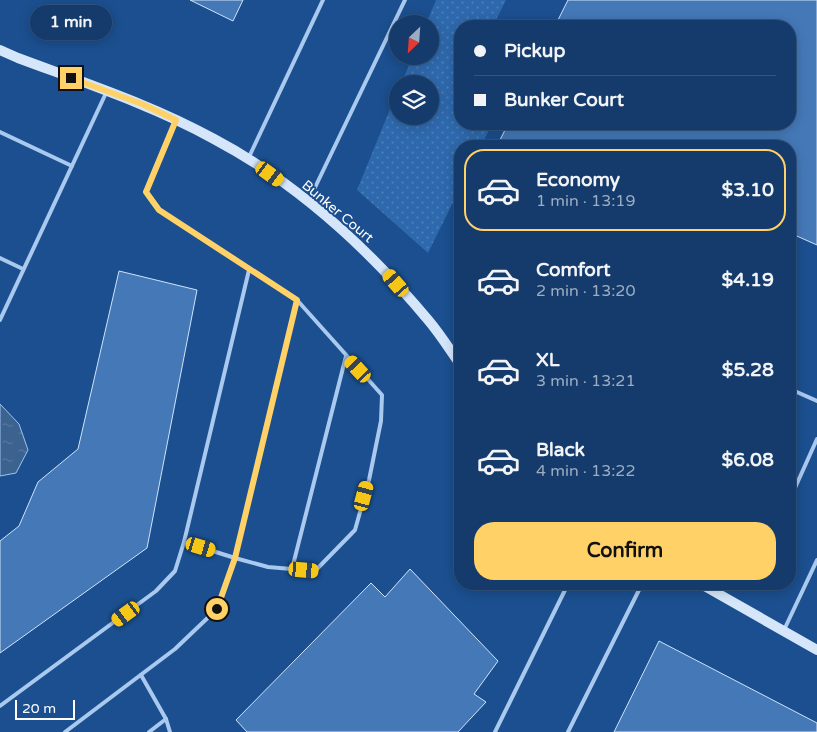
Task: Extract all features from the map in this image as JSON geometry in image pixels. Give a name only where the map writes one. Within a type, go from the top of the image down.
[{"type":"street","name":"Bunker Court","points":[[0,50],[142,104],[214,139],[248,159],[308,202],[384,269],[430,322],[454,356]]},
{"type":"street","points":[[712,590],[817,650]]},
{"type":"lane","points":[[248,159],[323,0]]},
{"type":"lane","points":[[308,202],[405,0]]},
{"type":"lane","points":[[0,320],[107,91]]},
{"type":"lane","points":[[176,120],[146,192],[159,210],[297,300],[382,395],[381,421],[368,480],[354,530],[315,571],[268,567],[184,542]]},
{"type":"lane","points":[[0,132],[72,166]]},
{"type":"lane","points":[[0,258],[23,269]]},
{"type":"lane","points":[[0,706],[156,591],[175,571],[184,542],[250,270]]},
{"type":"lane","points":[[65,732],[175,649],[217,609],[235,558],[297,300]]},
{"type":"lane","points":[[292,569],[346,356]]},
{"type":"lane","points":[[796,391],[817,401]]},
{"type":"lane","points":[[796,486],[817,439]]},
{"type":"lane","points":[[784,630],[817,560]]},
{"type":"lane","points":[[495,732],[565,590]]},
{"type":"lane","points":[[568,732],[639,590]]},
{"type":"lane","points":[[141,675],[166,719],[170,732]]},
{"type":"lane","points":[[149,732],[166,719]]},
{"type":"shaded area","points":[[436,0],[506,0],[496,20],[454,20],[454,130],[489,130],[484,140],[454,140],[454,200],[428,253],[357,190],[389,112],[389,125],[439,125],[439,75],[405,75],[409,65],[439,65],[439,15],[430,15]]},
{"type":"water","points":[[0,404],[19,424],[28,450],[16,473],[0,476]]},
{"type":"building","points":[[190,0],[243,0],[233,21]]},
{"type":"building","points":[[568,0],[817,0],[817,245],[796,236],[796,140],[500,140],[505,130],[796,130],[796,20],[558,20]]},
{"type":"building","points":[[119,271],[197,290],[147,548],[0,653],[0,541],[19,526],[38,482],[78,449]]},
{"type":"building","points":[[410,569],[498,661],[474,694],[486,702],[458,732],[247,732],[236,720],[371,583],[385,597]]},
{"type":"building","points":[[659,641],[817,723],[817,732],[614,732]]},
{"type":"route","points":[[71,78],[142,104],[176,120],[146,192],[159,210],[297,300],[235,558],[217,609]]}]
